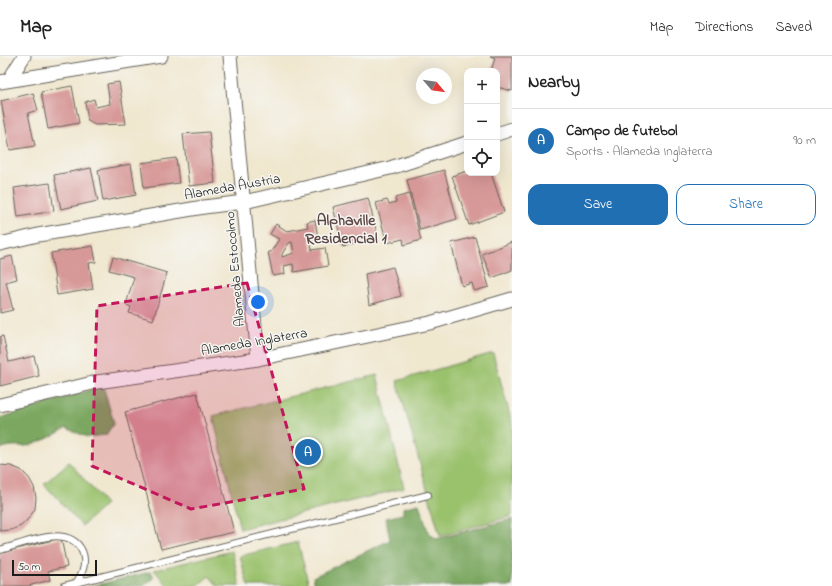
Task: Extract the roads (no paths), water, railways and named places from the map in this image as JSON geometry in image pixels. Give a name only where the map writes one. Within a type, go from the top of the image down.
[{"type":"street","points":[[5,81],[24,56]]},
{"type":"street","points":[[5,81],[161,56]]},
{"type":"street","name":"Alameda Estocolmo","points":[[230,56],[258,359]]},
{"type":"street","points":[[500,133],[512,129]]},
{"type":"street","name":"Alameda Áustria","points":[[0,244],[46,234],[244,202],[390,168],[464,144]]},
{"type":"street","name":"Alameda Inglaterra","points":[[0,405],[97,382],[258,359],[430,323],[512,299]]},
{"type":"lane","points":[[64,586],[428,495]]},
{"type":"lane","points":[[0,550],[57,535],[69,538],[79,545],[85,558],[84,572],[76,583]]},
{"type":"place","name":"Campo de futebol","points":[[308,452]]},
{"type":"district","name":"Alphaville Residencial 1","points":[[346,228]]}]
